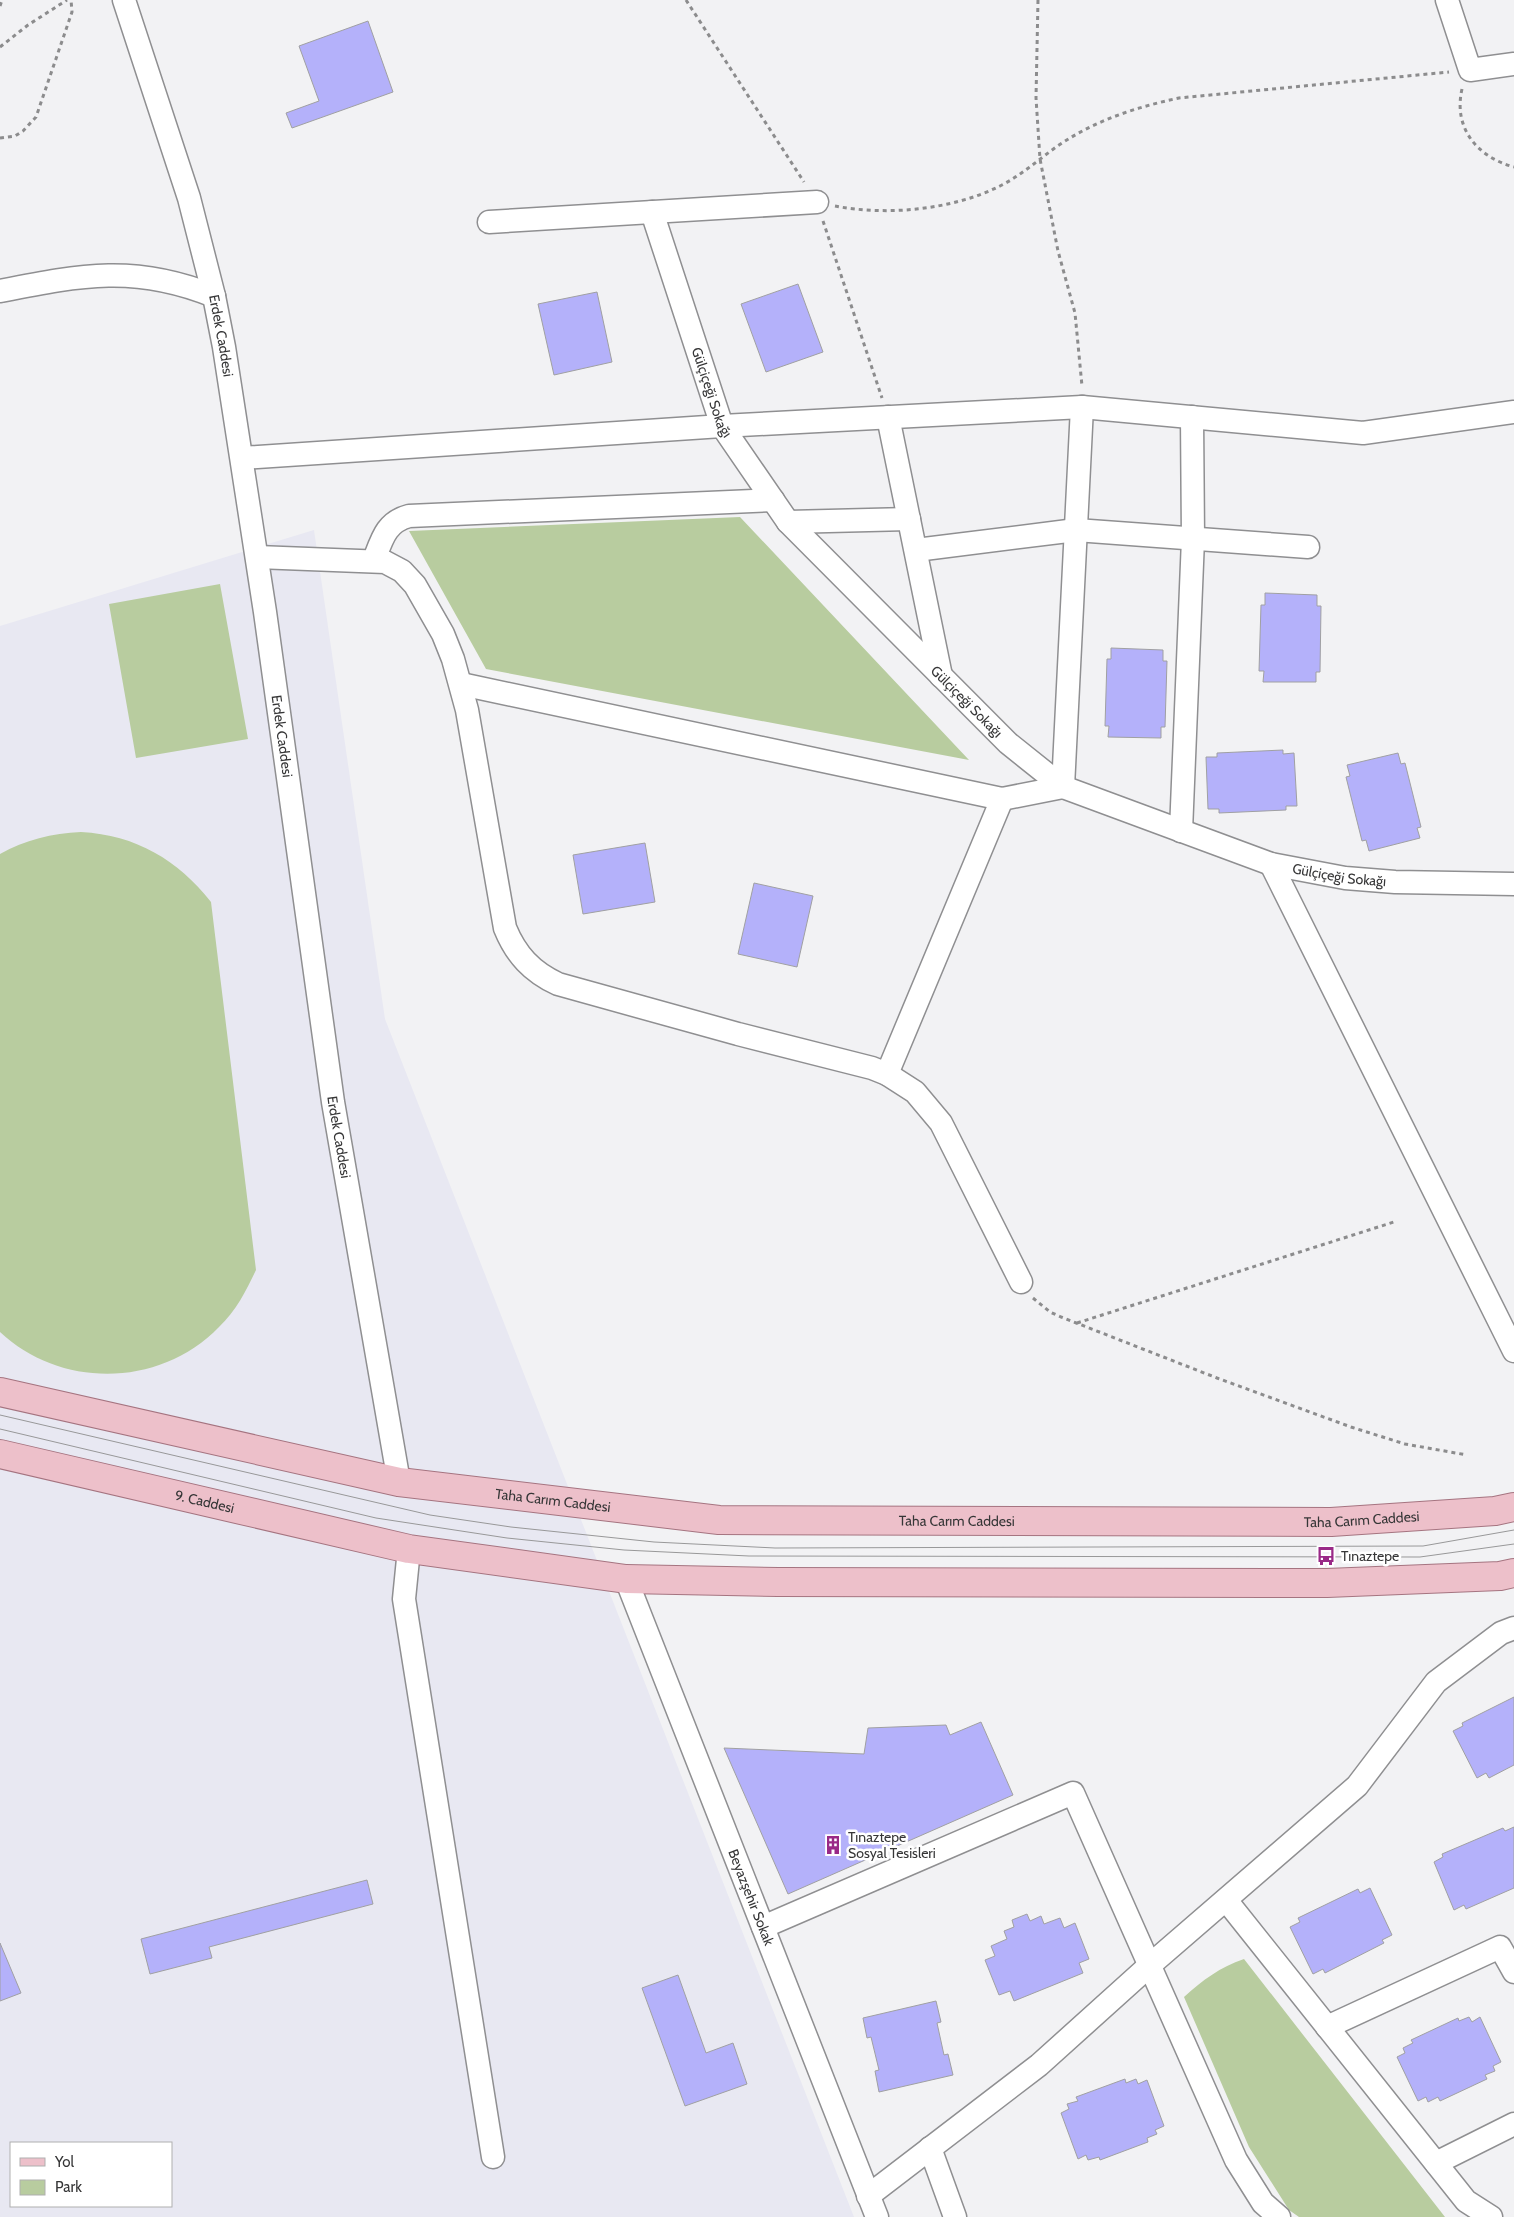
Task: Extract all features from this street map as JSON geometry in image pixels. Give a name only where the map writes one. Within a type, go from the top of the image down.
[{"type":"main road","points":[[0,1392],[400,1482]]},
{"type":"main road","name":"9. Caddesi","points":[[0,1454],[409,1549]]},
{"type":"main road","name":"Taha Carım Caddesi","points":[[400,1482],[719,1520],[1331,1522],[1495,1511],[1514,1507]]},
{"type":"main road","points":[[409,1549],[626,1579],[778,1582],[1327,1583],[1500,1576],[1514,1573]]},
{"type":"street","name":"Erdek Caddesi","points":[[124,0],[189,198],[214,296],[257,557],[333,1102],[400,1482]]},
{"type":"street","points":[[1447,0],[1470,70],[1514,64]]},
{"type":"street","points":[[489,222],[817,202]]},
{"type":"street","name":"Gülçiçeği Sokağı","points":[[652,212],[722,426],[788,522],[1008,743],[1063,787],[1271,864],[1344,878],[1395,882],[1514,884]]},
{"type":"street","points":[[0,291],[76,277],[113,274],[164,279],[214,296]]},
{"type":"street","points":[[461,684],[1002,799],[1063,787],[1082,407]]},
{"type":"street","points":[[242,458],[722,426],[1082,407],[1363,433],[1514,412]]},
{"type":"street","points":[[888,417],[941,676]]},
{"type":"street","points":[[1181,831],[1192,539],[1192,417]]},
{"type":"street","points":[[374,560],[388,528],[400,518],[409,516],[773,500]]},
{"type":"street","points":[[788,522],[909,519]]},
{"type":"street","points":[[916,550],[1076,530],[1308,547]]},
{"type":"street","points":[[257,557],[374,560],[394,566],[402,571],[415,586],[443,634],[461,684],[505,928],[525,963],[535,972],[558,984],[738,1034],[872,1068],[888,1074],[915,1092],[941,1123],[1021,1282]]},
{"type":"street","points":[[888,1074],[1002,799]]},
{"type":"street","points":[[1271,864],[1512,1342]]},
{"type":"street","points":[[409,1549],[404,1600],[493,2157]]},
{"type":"street","name":"Beyazşehir Sokak","points":[[626,1579],[877,2217]]},
{"type":"street","points":[[868,2196],[1039,2065],[1150,1965],[1357,1786],[1436,1682],[1501,1633],[1514,1628]]},
{"type":"street","points":[[763,1927],[1073,1793],[1236,2160],[1263,2203],[1279,2217]]},
{"type":"street","points":[[1226,1900],[1466,2201],[1491,2217]]},
{"type":"street","points":[[1327,2027],[1500,1947],[1514,1972]]},
{"type":"street","points":[[1436,2163],[1514,2124]]},
{"type":"street","points":[[930,2148],[956,2217]]},
{"type":"path","points":[[0,6],[2,0]]},
{"type":"path","points":[[0,47],[28,25],[69,0],[72,12],[36,117],[23,131],[15,136],[0,138]]},
{"type":"path","points":[[686,0],[817,202],[888,417]]},
{"type":"path","points":[[690,6],[692,0]]},
{"type":"path","points":[[1038,0],[1036,98],[1040,159],[1058,250],[1075,313],[1082,375],[1082,407]]},
{"type":"path","points":[[817,202],[840,207],[886,209],[950,203],[985,193],[1001,185],[1082,131],[1129,111],[1179,98],[1470,70],[1461,90],[1460,102],[1461,119],[1467,136],[1482,152],[1492,159],[1514,167]]},
{"type":"path","points":[[1077,1323],[1397,1221]]},
{"type":"path","points":[[1021,1282],[1029,1294],[1050,1312],[1217,1378],[1360,1430],[1405,1444],[1468,1455]]},
{"type":"shaded area","points":[[314,530],[385,1019],[854,2217],[0,2217],[0,626]]},
{"type":"green space","points":[[740,517],[969,760],[486,669],[409,531]]},
{"type":"green space","points":[[220,584],[248,739],[136,758],[109,604]]},
{"type":"green space","points":[[81,832],[120,838],[154,852],[185,874],[211,902],[256,1270],[231,1314],[195,1347],[168,1362],[140,1370],[110,1374],[81,1372],[52,1364],[25,1351],[0,1332],[0,854],[39,838]]},
{"type":"green space","points":[[1244,1959],[1445,2217],[1299,2217],[1289,2210],[1249,2147],[1184,1997],[1212,1975]]},
{"type":"building","points":[[368,21],[393,92],[292,128],[286,113],[319,101],[299,46]]},
{"type":"building","points":[[798,284],[823,352],[766,372],[741,304]]},
{"type":"building","points":[[597,292],[612,362],[554,375],[538,304]]},
{"type":"building","points":[[1265,593],[1317,595],[1317,606],[1321,606],[1320,672],[1316,672],[1316,682],[1263,682],[1264,671],[1259,671],[1261,605],[1265,605]]},
{"type":"building","points":[[1111,648],[1163,650],[1163,661],[1167,661],[1165,727],[1161,727],[1161,738],[1108,737],[1109,726],[1105,726],[1107,659],[1111,659]]},
{"type":"building","points":[[1283,750],[1283,754],[1294,753],[1297,806],[1286,806],[1286,810],[1219,813],[1219,809],[1208,809],[1206,757],[1217,757],[1217,753]]},
{"type":"building","points":[[1398,753],[1401,764],[1405,763],[1421,827],[1417,828],[1420,838],[1369,851],[1366,840],[1362,841],[1346,777],[1350,776],[1347,765]]},
{"type":"building","points":[[645,843],[655,902],[583,914],[573,855]]},
{"type":"building","points":[[754,883],[813,896],[797,967],[738,954]]},
{"type":"building","points":[[1514,1697],[1514,1765],[1489,1778],[1486,1773],[1477,1778],[1453,1731],[1463,1726],[1462,1723]]},
{"type":"building","name":"Tınaztepe Sosyal Tesisleri","points":[[981,1722],[1013,1795],[788,1894],[724,1748],[864,1754],[868,1728],[946,1725],[950,1735]]},
{"type":"building","points":[[1514,1827],[1514,1888],[1466,1909],[1464,1905],[1454,1910],[1434,1862],[1443,1857],[1442,1854],[1503,1828],[1505,1831]]},
{"type":"building","points":[[367,1880],[373,1904],[209,1947],[212,1958],[150,1974],[141,1939]]},
{"type":"building","points":[[1370,1888],[1392,1935],[1382,1940],[1384,1943],[1325,1973],[1323,1969],[1313,1974],[1290,1927],[1300,1922],[1298,1918],[1358,1889],[1360,1893]]},
{"type":"building","points":[[1027,1914],[1030,1921],[1041,1916],[1044,1924],[1060,1918],[1064,1928],[1075,1923],[1089,1959],[1079,1963],[1083,1973],[1014,2001],[1010,1991],[999,1995],[985,1960],[995,1956],[991,1946],[1007,1939],[1004,1931],[1014,1927],[1012,1920]]},
{"type":"building","points":[[0,1943],[21,1993],[0,2001]]},
{"type":"building","points":[[678,1975],[706,2053],[733,2043],[747,2084],[685,2106],[642,1988]]},
{"type":"building","points":[[936,2001],[941,2022],[937,2023],[944,2055],[948,2054],[953,2075],[879,2092],[875,2071],[879,2070],[871,2037],[867,2038],[863,2018]]},
{"type":"building","points":[[1469,2017],[1472,2022],[1480,2017],[1501,2062],[1493,2066],[1495,2071],[1485,2075],[1487,2079],[1440,2101],[1438,2097],[1428,2102],[1426,2097],[1418,2101],[1397,2057],[1405,2053],[1403,2048],[1413,2043],[1411,2040],[1458,2018],[1459,2021]]},
{"type":"building","points":[[1125,2079],[1126,2083],[1136,2079],[1138,2084],[1147,2080],[1164,2126],[1155,2130],[1157,2134],[1147,2138],[1148,2142],[1100,2160],[1099,2157],[1088,2160],[1086,2155],[1078,2159],[1061,2113],[1069,2109],[1067,2104],[1078,2101],[1076,2097]]},
{"type":"tram line","points":[[0,1415],[430,1515],[511,1527],[654,1542],[775,1548],[1423,1546],[1514,1530]]},
{"type":"tram line","points":[[0,1429],[376,1518],[507,1538],[624,1550],[749,1556],[1420,1557],[1514,1544]]},
{"type":"place","name":"Tınaztepe","points":[[1326,1556]]},
{"type":"place","name":"Tınaztepe Sosyal Tesisleri","points":[[833,1845]]}]
